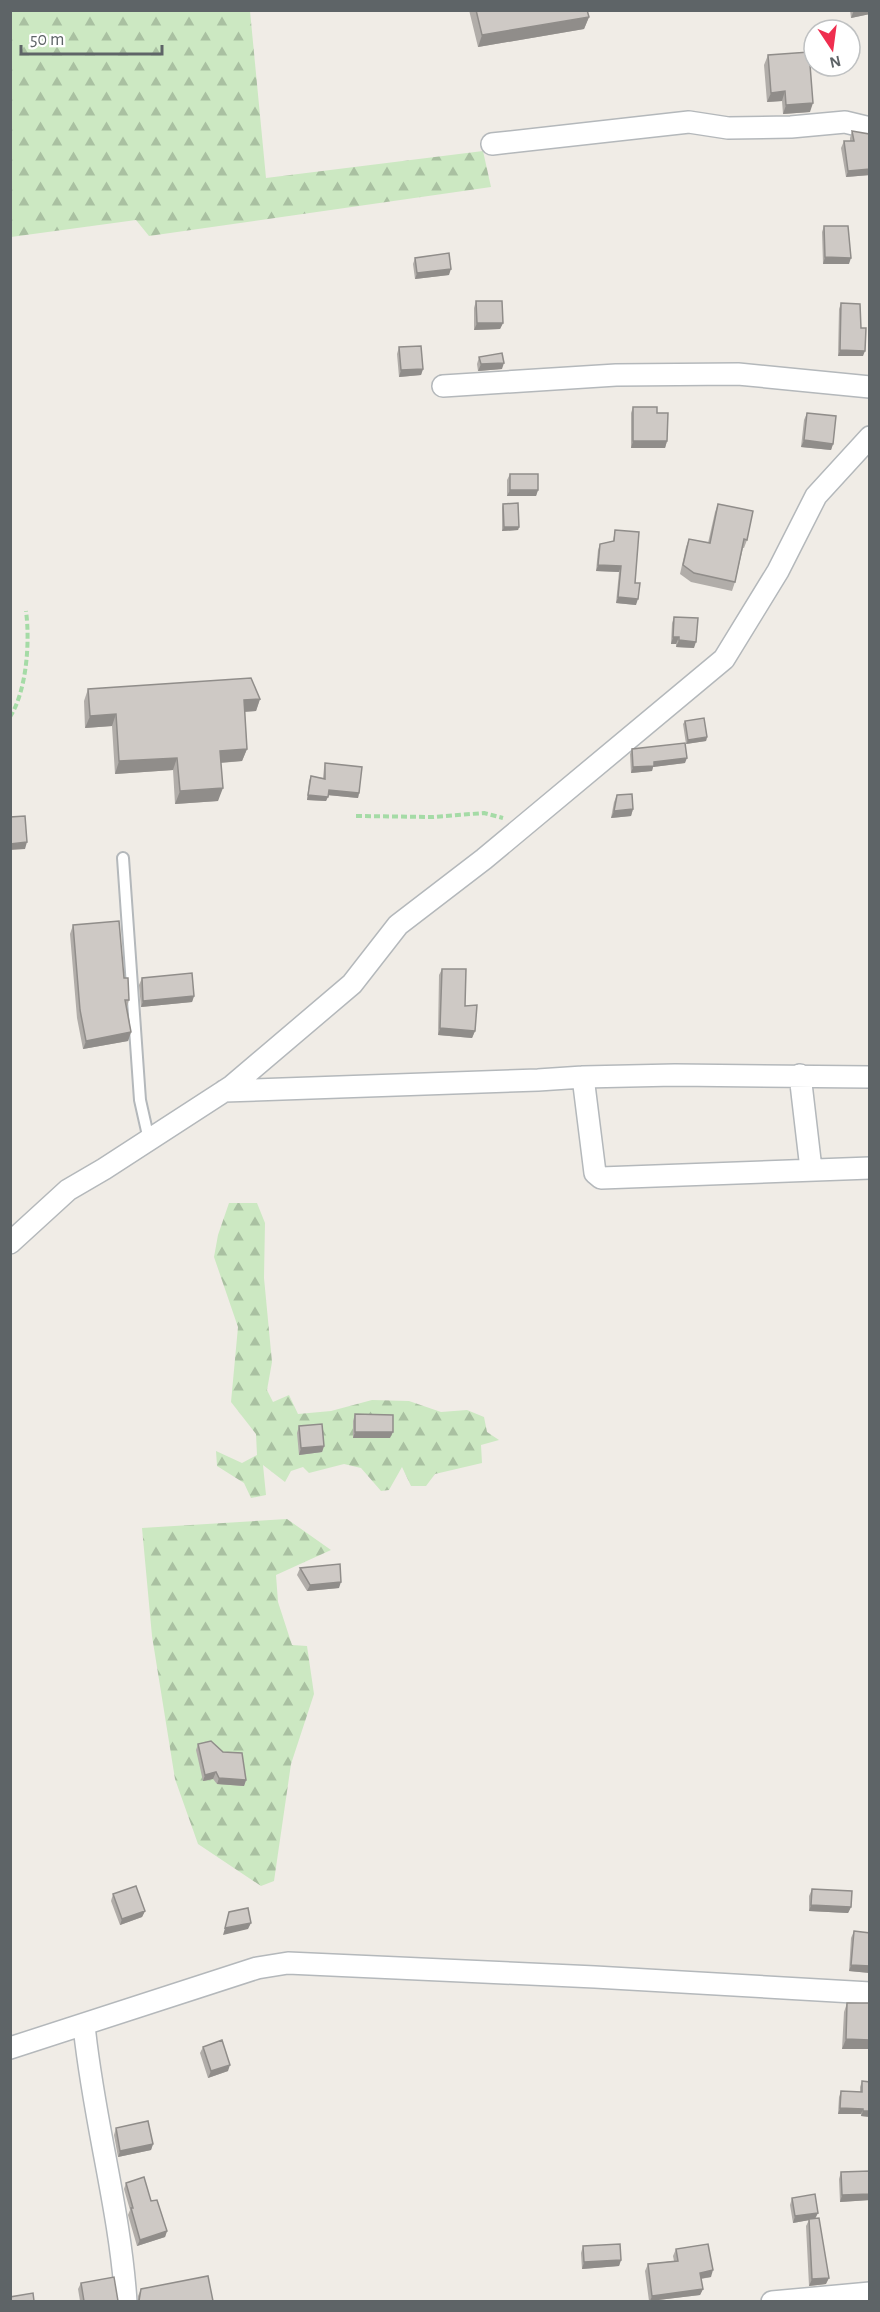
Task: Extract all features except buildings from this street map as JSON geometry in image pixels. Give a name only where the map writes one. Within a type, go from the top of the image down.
[{"type":"street","points":[[492,144],[689,122],[728,128],[791,127],[845,122],[870,128]]},
{"type":"street","points":[[443,386],[616,375],[738,374],[870,387]]},
{"type":"street","points":[[10,1243],[68,1190],[224,1091],[352,984],[398,925],[484,859],[724,659],[778,571],[816,496],[870,437]]},
{"type":"street","points":[[224,1091],[583,1077],[800,1075],[870,1077]]},
{"type":"street","points":[[800,1075],[811,1169]]},
{"type":"street","points":[[583,1077],[595,1173],[601,1178],[870,1168]]},
{"type":"street","points":[[10,2048],[257,1968],[288,1963],[584,1976],[870,1993]]},
{"type":"street","points":[[84,2025],[97,2119],[114,2197],[126,2301]]},
{"type":"street","points":[[772,2301],[870,2293]]},
{"type":"lane","points":[[123,858],[140,1100],[149,1140]]},
{"type":"path","points":[[10,717],[15,709],[25,670],[28,632],[26,611]]},
{"type":"path","points":[[356,816],[433,817],[484,813],[524,824]]},
{"type":"green space","points":[[10,11],[250,11],[266,178],[483,151],[491,187],[149,236],[136,220],[11,237]]},
{"type":"green space","points":[[229,1203],[257,1203],[265,1223],[264,1278],[272,1362],[267,1390],[273,1402],[289,1395],[298,1414],[331,1411],[372,1400],[409,1401],[441,1412],[467,1410],[484,1417],[487,1432],[499,1440],[481,1445],[482,1463],[435,1474],[426,1486],[411,1486],[402,1467],[389,1490],[381,1491],[361,1468],[344,1464],[309,1473],[303,1467],[291,1471],[285,1482],[263,1465],[266,1495],[251,1498],[244,1483],[217,1466],[216,1451],[242,1463],[257,1455],[256,1434],[231,1402],[238,1327],[214,1257],[218,1235]]},
{"type":"green space","points":[[287,1519],[331,1550],[276,1575],[278,1602],[292,1645],[307,1646],[314,1694],[291,1764],[274,1881],[261,1886],[198,1844],[175,1779],[152,1636],[142,1528]]}]
